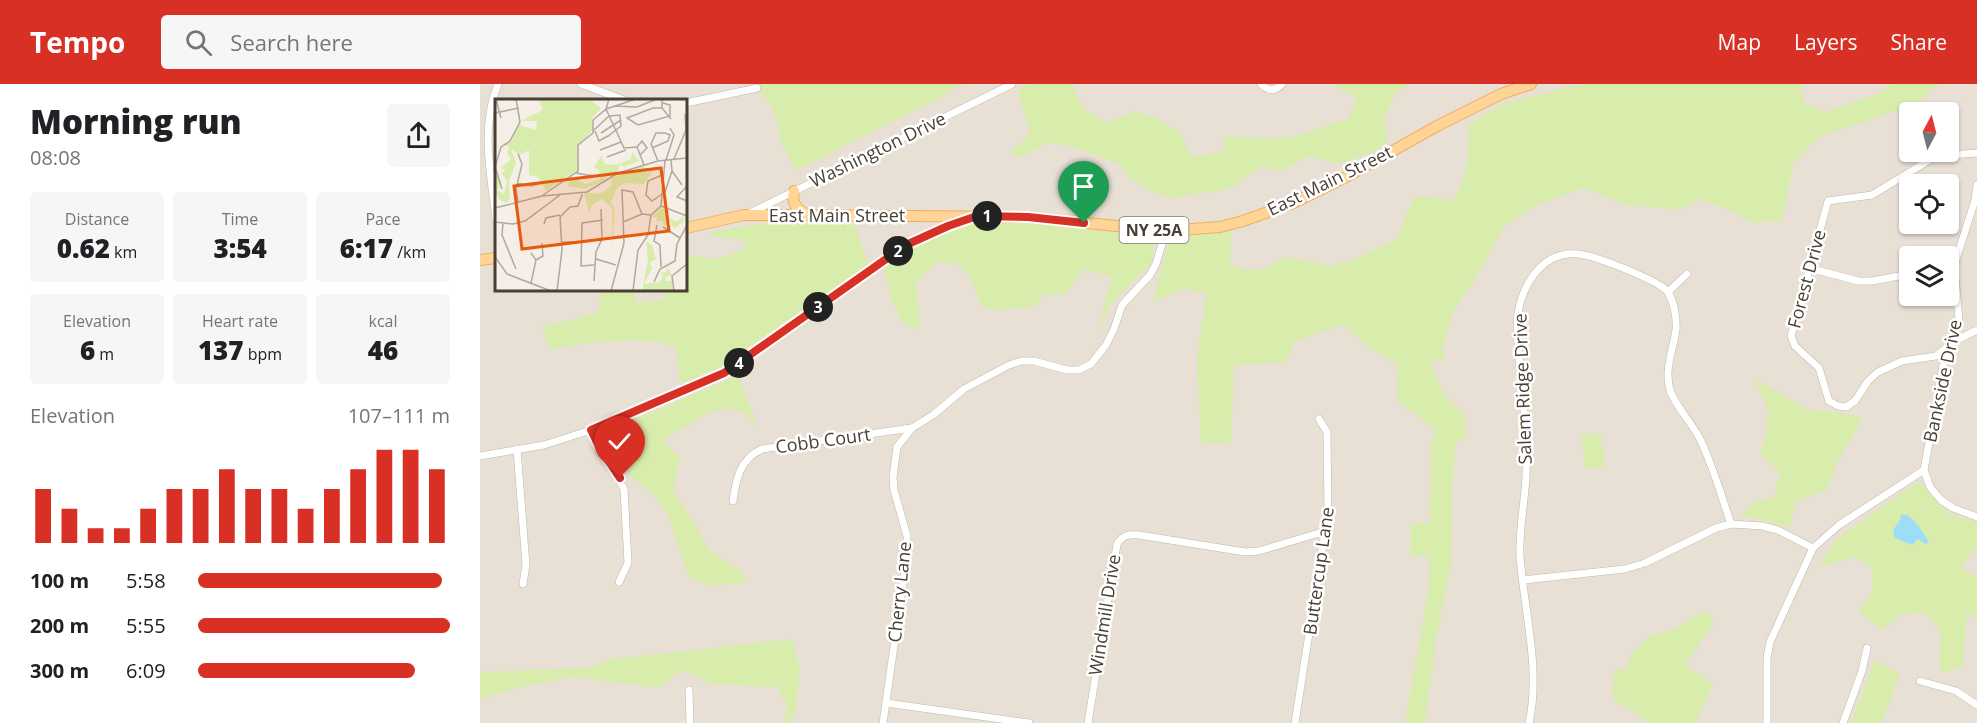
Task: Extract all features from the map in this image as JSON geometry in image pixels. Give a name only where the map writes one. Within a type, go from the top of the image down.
[{"type":"main road","name":"East Main Street","points":[[687,228],[744,216],[808,215],[1028,217],[1166,231],[1220,227],[1293,203],[1464,112],[1501,94],[1532,84]]},
{"type":"main road","points":[[795,191],[794,204],[798,210],[808,215]]},
{"type":"main road","points":[[480,260],[495,258]]},
{"type":"street","points":[[495,211],[486,132],[488,113],[498,84]]},
{"type":"street","points":[[581,84],[610,98]]},
{"type":"street","name":"Washington Drive","points":[[744,216],[1012,84]]},
{"type":"street","points":[[1261,84],[1266,89],[1272,90],[1282,84]]},
{"type":"street","points":[[687,103],[757,88]]},
{"type":"street","name":"Forest Drive","points":[[1977,153],[1936,156],[1872,195],[1828,201],[1791,336],[1795,346],[1819,368],[1829,401],[1846,407],[1855,401],[1868,381],[1883,369],[1902,361],[1936,356],[1953,342],[1977,330]]},
{"type":"street","name":"Bankside Drive","points":[[1959,246],[1975,200],[1977,185]]},
{"type":"street","points":[[480,456],[544,445],[591,430],[724,373],[906,245],[977,216]]},
{"type":"street","name":"Cherry Lane","points":[[884,723],[907,555],[906,528],[894,490],[894,462],[897,447],[912,428],[933,415],[964,389],[1010,366],[1022,361],[1034,361],[1067,370],[1079,370],[1091,363],[1106,345],[1122,305],[1156,264],[1166,231]]},
{"type":"street","name":"Salem Ridge Drive","points":[[1529,723],[1533,690],[1520,533],[1525,489],[1526,441],[1518,313],[1529,280],[1539,268],[1553,258],[1567,254],[1582,254],[1597,258],[1656,283],[1668,292]]},
{"type":"street","points":[[1809,268],[1858,281],[1899,276]]},
{"type":"street","points":[[1687,274],[1668,292],[1676,323],[1668,364],[1671,392],[1708,455],[1731,524]]},
{"type":"street","name":"Bankside Drive","points":[[1924,470],[1943,366],[1959,319],[1957,306]]},
{"type":"street","name":"Buttercup Lane","points":[[1295,723],[1326,531],[1329,479],[1327,432],[1319,419]]},
{"type":"street","name":"Cobb Court","points":[[733,501],[740,470],[752,453],[762,449],[912,428]]},
{"type":"street","points":[[591,430],[624,489],[628,563],[620,582]]},
{"type":"street","points":[[517,450],[526,564],[523,584]]},
{"type":"street","points":[[1767,723],[1767,658],[1770,642],[1813,548],[1839,525],[1924,470],[1930,487],[1941,500],[1953,508],[1977,517]]},
{"type":"street","points":[[1523,580],[1625,568],[1654,559],[1716,528],[1731,524],[1762,526],[1778,530],[1813,548]]},
{"type":"street","name":"Windmill Drive","points":[[1088,723],[1117,544],[1122,537],[1129,534],[1139,535],[1245,552],[1326,531]]},
{"type":"street","points":[[1843,723],[1862,671],[1867,648]]},
{"type":"street","points":[[1920,681],[1956,691],[1977,705]]},
{"type":"street","points":[[689,690],[690,723]]},
{"type":"street","points":[[886,704],[1029,723]]},
{"type":"shaded area","points":[[480,84],[1977,84],[1977,723],[480,723]]},
{"type":"green space","points":[[755,84],[962,84],[796,171],[781,143],[774,111]]},
{"type":"green space","points":[[1030,84],[1071,84],[1084,109],[1107,123],[1134,111],[1155,117],[1180,132],[1192,157],[1225,151],[1222,137],[1289,138],[1348,119],[1357,99],[1337,84],[1409,84],[1395,94],[1384,119],[1388,145],[1350,161],[1333,163],[1309,156],[1281,171],[1260,167],[1230,189],[1172,198],[1153,192],[1130,179],[1119,164],[1074,147],[1048,143],[1018,158],[1011,151],[1030,135],[1018,90]]},
{"type":"green space","points":[[1582,84],[1800,84],[1804,103],[1826,113],[1880,93],[1892,84],[1938,84],[1918,102],[1899,102],[1899,110],[1819,137],[1793,163],[1782,222],[1770,220],[1754,224],[1734,212],[1700,199],[1680,210],[1627,205],[1584,188],[1537,205],[1504,226],[1481,269],[1452,314],[1442,351],[1446,359],[1430,362],[1445,396],[1465,416],[1466,439],[1456,442],[1451,561],[1436,640],[1426,716],[1424,723],[1405,723],[1429,587],[1429,539],[1428,556],[1410,555],[1411,523],[1430,523],[1431,448],[1435,430],[1397,400],[1398,364],[1369,347],[1344,324],[1295,341],[1287,362],[1234,365],[1231,443],[1201,443],[1197,358],[1206,293],[1184,289],[1153,302],[1170,235],[1232,231],[1230,263],[1242,269],[1262,270],[1285,257],[1331,266],[1348,262],[1397,239],[1413,199],[1426,196],[1453,201],[1467,164],[1469,124],[1502,104]]},
{"type":"green space","points":[[977,221],[1037,224],[1155,237],[1151,264],[1110,305],[1099,333],[1107,293],[1113,277],[1083,269],[1066,294],[1043,295],[1035,306],[995,311],[981,305],[969,275],[959,264],[937,262],[916,283],[920,329],[903,324],[892,301],[884,269],[913,247]]},
{"type":"green space","points":[[854,222],[868,265],[720,367],[680,384],[676,347],[662,343],[613,341],[549,349],[542,327],[598,313],[601,292],[633,291],[637,303],[665,300],[665,291],[687,291],[687,254],[716,258],[745,248],[742,239],[718,238],[709,232],[766,223]]},
{"type":"green space","points":[[738,375],[759,432],[746,413],[726,408],[704,415],[662,441],[680,457],[673,491],[709,550],[739,570],[749,582],[711,586],[690,578],[669,516],[650,491],[629,475],[608,433]]},
{"type":"green space","points":[[1754,378],[1807,409],[1863,418],[1837,463],[1827,490],[1796,501],[1790,527],[1741,515],[1755,501],[1773,499],[1780,473],[1760,454],[1766,437],[1768,410]]},
{"type":"green space","points":[[1601,433],[1605,467],[1585,469],[1581,435]]},
{"type":"green space","points":[[1919,481],[1950,515],[1977,522],[1977,545],[1961,568],[1977,577],[1977,618],[1967,613],[1963,668],[1940,672],[1940,629],[1924,612],[1900,615],[1882,630],[1859,612],[1872,592],[1872,568],[1855,557],[1819,567],[1835,540]],"holes":[[[1900,520],[1915,525],[1924,534],[1918,539],[1893,530]]]},
{"type":"green space","points":[[1706,610],[1714,622],[1685,665],[1713,684],[1696,723],[1649,723],[1612,698],[1615,668],[1627,669],[1630,655],[1649,636],[1672,630]]},
{"type":"green space","points":[[792,639],[800,668],[796,710],[791,723],[785,723],[787,703],[777,687],[711,684],[682,670],[659,688],[574,677],[526,686],[480,699],[480,672],[589,668],[613,659]]},
{"type":"green space","points":[[1875,660],[1900,674],[1882,723],[1851,723]]},
{"type":"water","points":[[1901,515],[1907,515],[1914,521],[1929,543],[1925,544],[1918,539],[1912,545],[1895,538],[1893,530]]},
{"type":"route","points":[[620,478],[591,430],[724,373],[906,245],[977,216],[1028,217],[1084,223]]}]
